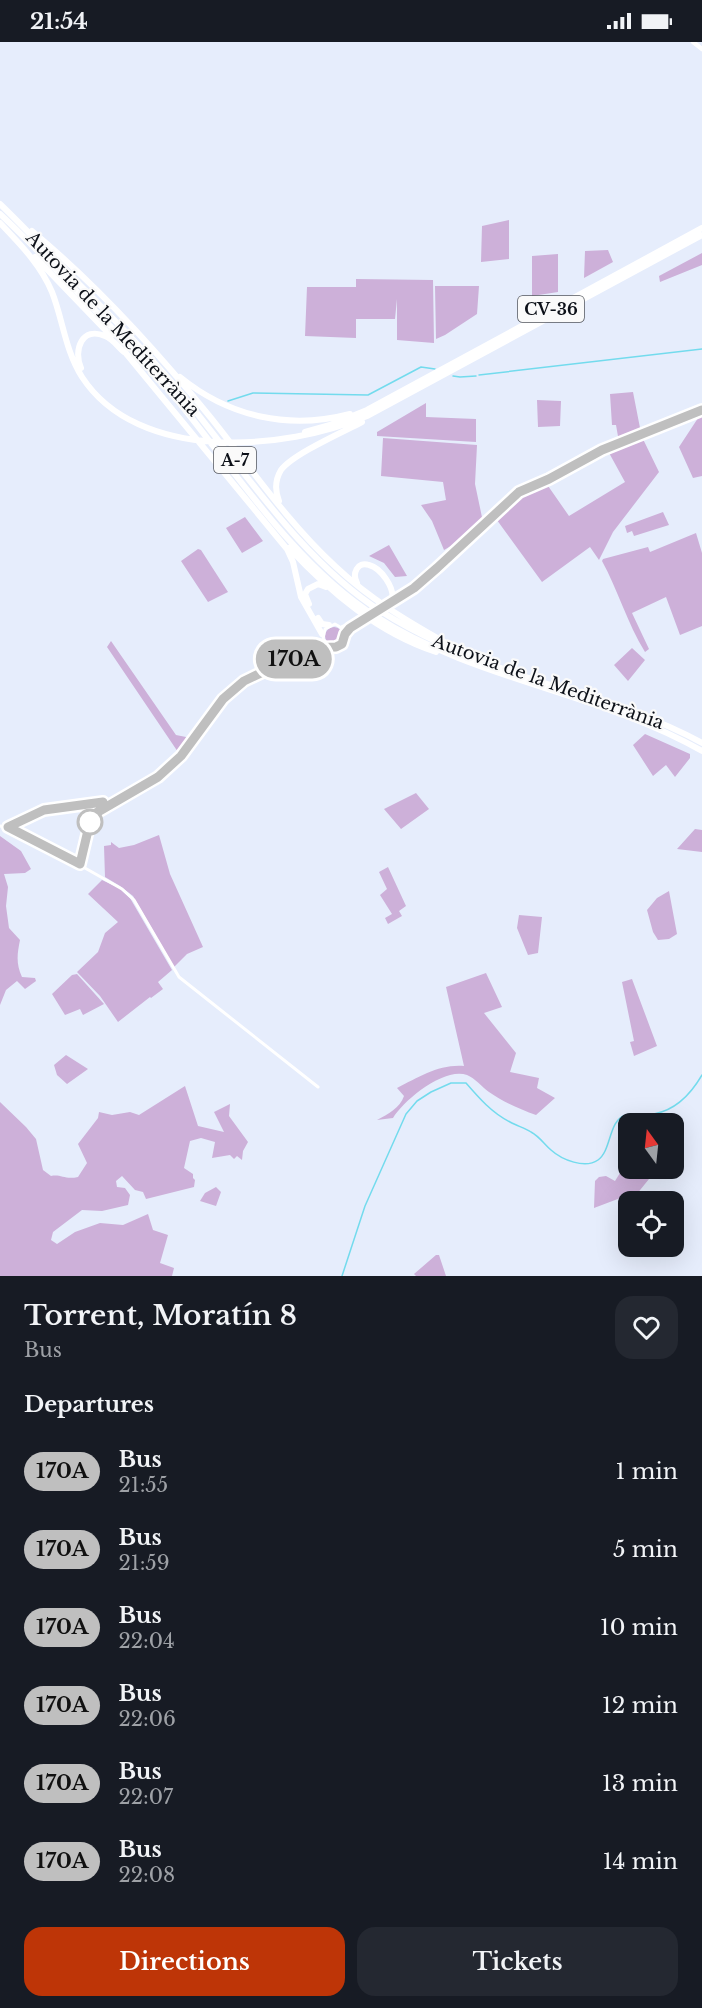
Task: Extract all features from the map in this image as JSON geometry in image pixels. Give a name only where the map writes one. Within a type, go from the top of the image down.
[{"type":"highway","name":"Autovia de la Mediterrània","points":[[0,204],[157,365],[275,511],[308,548],[333,573],[380,611],[432,641],[504,669],[627,709],[702,743]]},
{"type":"highway","name":"Autovia de la Mediterrània","points":[[0,214],[151,369],[271,518],[329,580],[374,616],[422,642],[472,664],[625,716],[702,751]]},
{"type":"highway","points":[[15,218],[61,255],[168,367],[288,514],[336,567],[363,591],[396,615],[455,647],[459,652]]},
{"type":"highway","points":[[0,223],[124,352],[173,408],[287,549],[293,562],[301,597],[322,636]]},
{"type":"highway","name":"CV-36","points":[[401,392],[702,228]]},
{"type":"highway","name":"CV-36","points":[[431,382],[702,235]]},
{"type":"highway","points":[[17,241],[41,270],[52,291],[66,343],[83,378],[98,396],[132,421],[146,427],[187,436],[242,441],[298,437],[340,427],[367,416],[431,382]]},
{"type":"highway","points":[[124,352],[106,336],[93,334],[82,341],[77,356],[86,376],[115,406],[147,423],[187,436]]},
{"type":"highway","points":[[168,367],[197,390],[216,401],[245,413],[278,420],[310,421],[339,417],[364,409],[401,392]]},
{"type":"highway","points":[[288,514],[278,498],[276,487],[280,472],[288,463],[431,382]]},
{"type":"highway","points":[[242,441],[312,430],[367,410],[401,392]]},
{"type":"highway","points":[[268,526],[333,592]]},
{"type":"highway","points":[[363,591],[355,578],[355,571],[362,565],[369,565],[378,571],[392,587],[389,602]]},
{"type":"highway","points":[[329,625],[322,624],[306,601],[305,594],[308,589],[318,584],[403,639],[465,664],[472,664]]},
{"type":"main road","points":[[693,42],[702,49]]},
{"type":"street","points":[[8,827],[44,810],[118,799],[158,777],[181,756],[223,699],[244,681],[314,648],[336,647],[342,644],[350,628],[435,567],[519,492],[549,479],[602,450],[702,410]]},
{"type":"street","points":[[341,627],[361,620]]},
{"type":"street","points":[[314,648],[329,625],[335,624],[341,627],[345,634]]},
{"type":"street","points":[[322,636],[329,646]]},
{"type":"street","points":[[87,804],[96,804],[99,811]]},
{"type":"street","points":[[0,826],[8,827],[80,864],[122,889],[134,900],[179,977],[318,1087]]},
{"type":"shaded area","points":[[509,220],[509,259],[481,262],[482,226]]},
{"type":"shaded area","points":[[608,250],[613,262],[584,278],[585,251]]},
{"type":"shaded area","points":[[702,253],[702,265],[660,282],[659,276]]},
{"type":"shaded area","points":[[558,254],[558,292],[532,296],[532,256]]},
{"type":"shaded area","points":[[356,279],[433,280],[434,343],[397,340],[397,299],[395,319],[356,319],[356,338],[305,336],[307,287],[356,287]]},
{"type":"shaded area","points":[[435,286],[479,286],[477,314],[436,339]]},
{"type":"shaded area","points":[[633,392],[641,433],[619,442],[616,425],[612,425],[610,394]]},
{"type":"shaded area","points":[[537,400],[561,401],[560,426],[538,427]]},
{"type":"shaded area","points":[[426,403],[426,417],[476,419],[476,442],[377,436],[377,432]]},
{"type":"shaded area","points":[[702,412],[702,476],[693,478],[679,447]]},
{"type":"shaded area","points":[[642,437],[659,472],[613,532],[599,560],[590,547],[542,582],[494,516],[519,495],[546,483],[569,516],[625,482],[608,451]]},
{"type":"shaded area","points":[[383,438],[477,445],[475,484],[483,522],[470,535],[444,550],[432,521],[421,505],[446,500],[443,482],[381,476]]},
{"type":"shaded area","points":[[663,512],[669,525],[634,536],[632,531],[627,533],[625,526]]},
{"type":"shaded area","points":[[245,517],[263,541],[242,553],[226,528]]},
{"type":"shaded area","points":[[696,533],[702,553],[702,626],[680,635],[666,597],[632,613],[649,649],[645,652],[602,561],[648,547],[650,552]]},
{"type":"shaded area","points":[[389,545],[407,576],[395,577],[384,563],[369,556]]},
{"type":"shaded area","points":[[198,549],[201,550],[228,592],[208,602],[181,561]]},
{"type":"shaded area","points":[[330,627],[338,627],[343,632],[341,643],[330,645],[325,640],[325,632]]},
{"type":"shaded area","points":[[111,641],[176,735],[191,738],[180,755],[107,647]]},
{"type":"shaded area","points":[[632,648],[645,660],[628,681],[614,665]]},
{"type":"shaded area","points":[[645,734],[690,754],[690,758],[675,777],[666,765],[653,776],[633,745]]},
{"type":"shaded area","points":[[416,793],[429,809],[401,829],[384,809]]},
{"type":"shaded area","points":[[695,829],[702,830],[702,852],[677,849]]},
{"type":"shaded area","points":[[159,835],[170,874],[203,947],[187,954],[174,967],[133,896],[105,877],[104,846],[111,845],[111,842],[119,848],[134,845]]},
{"type":"shaded area","points":[[0,836],[21,851],[31,869],[25,873],[4,874],[8,887],[6,906],[9,928],[20,940],[19,968],[22,977],[35,978],[36,981],[25,989],[17,981],[6,990],[0,1005]]},
{"type":"shaded area","points":[[388,867],[406,906],[399,911],[402,916],[388,924],[385,918],[392,914],[380,895],[387,889],[379,872]]},
{"type":"shaded area","points":[[102,880],[119,888],[130,898],[172,970],[158,982],[163,989],[118,1022],[100,996],[77,972],[98,952],[105,933],[118,922],[88,894]]},
{"type":"shaded area","points":[[669,891],[677,934],[669,939],[658,940],[653,932],[647,910],[657,898]]},
{"type":"shaded area","points":[[519,915],[542,917],[538,953],[528,955],[517,928]]},
{"type":"shaded area","points":[[486,973],[502,1007],[484,1013],[516,1053],[510,1072],[539,1078],[537,1088],[555,1098],[536,1115],[500,1099],[470,1076],[458,1074],[436,1080],[425,1087],[415,1094],[393,1118],[377,1120],[400,1104],[404,1096],[397,1088],[438,1069],[464,1066],[446,987]]},
{"type":"shaded area","points":[[77,974],[104,1004],[83,1015],[80,1009],[65,1015],[52,994],[72,975]]},
{"type":"shaded area","points":[[632,979],[657,1046],[634,1056],[630,1042],[634,1041],[622,982]]},
{"type":"shaded area","points":[[66,1055],[88,1069],[67,1084],[57,1075],[54,1065]]},
{"type":"shaded area","points":[[185,1086],[198,1126],[224,1132],[214,1112],[230,1104],[229,1116],[248,1142],[243,1151],[242,1160],[237,1156],[234,1159],[230,1155],[212,1158],[215,1142],[201,1138],[190,1141],[184,1168],[193,1174],[194,1187],[146,1199],[143,1192],[135,1190],[122,1176],[116,1181],[117,1187],[125,1188],[130,1195],[128,1205],[102,1211],[82,1210],[53,1232],[51,1240],[57,1244],[75,1232],[100,1223],[123,1225],[148,1214],[153,1230],[168,1235],[160,1263],[174,1268],[172,1276],[0,1276],[0,1102],[36,1139],[43,1170],[51,1176],[74,1178],[78,1177],[87,1163],[78,1144],[98,1118],[99,1112],[112,1115],[130,1112],[139,1115]]},
{"type":"shaded area","points":[[606,1176],[615,1181],[618,1176],[618,1179],[649,1179],[639,1191],[618,1191],[618,1199],[594,1208],[595,1181],[599,1177]]},
{"type":"shaded area","points":[[216,1187],[221,1192],[216,1206],[200,1201],[205,1193]]},
{"type":"shaded area","points":[[436,1255],[439,1255],[446,1276],[416,1276],[414,1274]]},
{"type":"waterway","points":[[479,375],[702,349]]},
{"type":"waterway","points":[[228,401],[253,393],[368,395],[421,367],[435,369]]},
{"type":"waterway","points":[[453,376],[476,376]]},
{"type":"waterway","points":[[342,1276],[365,1206],[406,1114],[417,1101],[431,1092],[451,1083],[466,1083],[497,1114],[534,1134],[556,1154],[567,1160],[587,1164],[593,1163],[602,1155],[620,1118],[629,1114],[654,1114],[669,1109],[688,1095],[702,1075]]},
{"type":"bus line","name":"170A","points":[[103,802],[44,810],[8,827],[80,864],[90,822],[96,813],[158,777],[181,756],[223,699],[244,681],[314,648],[336,647],[342,644],[350,628],[414,588],[495,512],[525,488],[549,479],[602,450],[702,410]]}]
